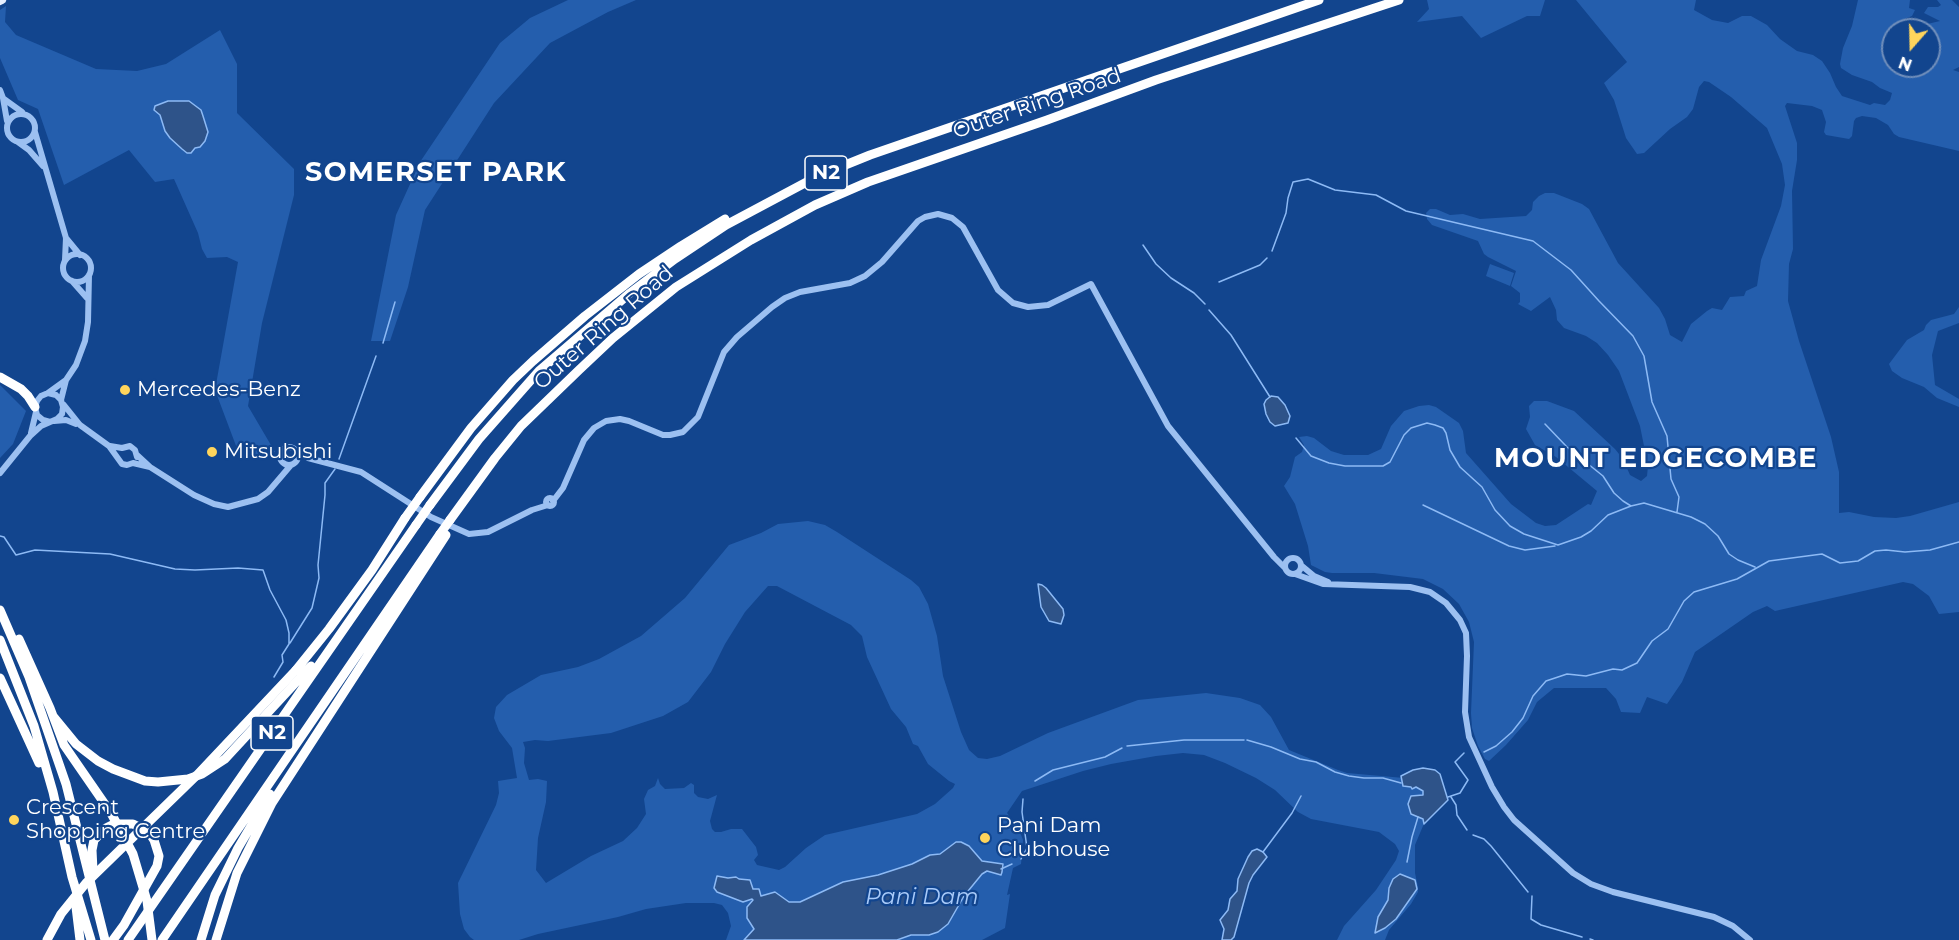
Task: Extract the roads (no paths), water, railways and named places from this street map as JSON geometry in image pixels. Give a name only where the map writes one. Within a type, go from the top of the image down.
[{"type":"highway","name":"Outer Ring Road","points":[[128,940],[425,501],[539,371],[621,300],[692,247],[726,225],[818,176],[870,154],[1319,0]]},
{"type":"highway","name":"Outer Ring Road","points":[[162,940],[350,668],[431,545],[443,535],[477,482],[538,409],[613,338],[651,306],[725,255],[815,205],[868,182],[1156,80],[1400,0]]},
{"type":"highway","points":[[425,501],[471,428],[513,380],[577,322],[639,274],[701,233],[732,216],[763,207]]},
{"type":"highway","points":[[0,377],[21,389],[28,396],[35,410]]},
{"type":"highway","points":[[47,940],[61,914],[86,884],[197,775],[296,669],[412,522]]},
{"type":"highway","points":[[53,716],[69,737],[84,751],[113,769],[134,778],[159,782],[175,781],[194,777],[218,765],[312,665],[412,522]]},
{"type":"highway","points":[[216,940],[237,873],[272,803],[443,535]]},
{"type":"highway","points":[[201,940],[215,894],[257,813],[352,670],[431,545]]},
{"type":"highway","points":[[0,610],[28,677],[66,784],[105,940]]},
{"type":"highway","points":[[5,621],[21,642],[63,745],[111,813],[133,854],[147,902],[152,940]]},
{"type":"highway","points":[[0,640],[34,726],[53,792],[72,877],[91,940]]},
{"type":"highway","points":[[0,678],[53,792]]},
{"type":"highway","points":[[105,940],[93,869],[94,840],[114,824],[133,824],[149,832],[159,856],[154,874],[113,940]]},
{"type":"highway","points":[[72,877],[80,940]]},
{"type":"street","points":[[0,90],[7,122],[6,130],[43,166]]},
{"type":"street","points":[[3,98],[33,120],[43,166],[66,238],[64,273],[88,298]]},
{"type":"street","points":[[7,122],[13,115],[26,114]]},
{"type":"street","points":[[18,142],[27,141],[35,132]]},
{"type":"street","points":[[279,479],[280,454],[283,448],[290,447],[308,458],[361,472],[431,517],[469,534],[488,532],[537,508],[560,492],[584,440],[594,428],[606,421],[620,419],[629,421],[663,435],[683,432],[698,417],[724,352],[737,337],[785,298],[800,292],[850,283],[865,276],[882,262],[918,221],[938,214],[952,218],[963,227],[998,290],[1013,303],[1028,307],[1048,305],[1091,284],[1168,426],[1289,573],[1317,582],[1421,589],[1439,597],[1453,609],[1466,633],[1466,726],[1497,797],[1524,830],[1573,873],[1601,888],[1713,917],[1733,926],[1750,940]]},
{"type":"street","points":[[30,436],[39,398],[66,380],[76,365],[85,340],[91,270],[89,262],[66,238]]},
{"type":"street","points":[[65,260],[71,256],[80,255]]},
{"type":"street","points":[[72,281],[84,280],[89,275]]},
{"type":"street","points":[[0,473],[30,436],[41,426],[62,414],[66,380]]},
{"type":"street","points":[[48,393],[56,395],[80,425],[109,446],[122,464],[133,463],[150,468]]},
{"type":"street","points":[[35,410],[43,420],[66,420],[80,425]]},
{"type":"street","points":[[109,446],[133,448],[150,468],[205,501],[228,507],[258,499],[268,492],[298,457],[296,451]]},
{"type":"street","points":[[118,456],[122,448]]},
{"type":"street","points":[[133,463],[137,455]]},
{"type":"street","points":[[280,461],[285,465],[308,458]]},
{"type":"street","points":[[1269,549],[1289,559],[1297,559],[1314,576],[1335,583]]},
{"type":"street","points":[[1285,568],[1289,559]]},
{"type":"street","points":[[1295,574],[1300,572],[1302,566]]},
{"type":"water","points":[[168,101],[189,101],[201,110],[208,132],[205,141],[191,153],[187,153],[170,138],[160,115],[154,110],[155,106]]},
{"type":"water","points":[[1271,396],[1278,397],[1285,405],[1290,416],[1288,423],[1275,426],[1270,422],[1264,404]]},
{"type":"water","points":[[1038,584],[1046,588],[1063,609],[1061,624],[1049,621],[1041,607]]},
{"type":"water","points":[[1423,768],[1435,770],[1440,774],[1448,800],[1424,824],[1423,819],[1411,814],[1408,804],[1411,796],[1423,795],[1423,791],[1416,787],[1412,789],[1403,786],[1401,776]]},
{"type":"water","name":"Pani Dam","points":[[956,842],[969,846],[982,861],[1003,864],[1002,872],[1001,875],[987,871],[982,874],[964,896],[948,924],[938,932],[929,935],[911,935],[897,940],[744,940],[754,929],[747,918],[747,907],[753,900],[743,902],[717,892],[714,888],[717,876],[736,877],[750,880],[753,889],[759,889],[761,896],[775,892],[789,902],[800,902],[843,882],[878,875],[912,864],[930,855],[940,854]]},
{"type":"water","points":[[1257,849],[1267,857],[1249,883],[1234,937],[1231,940],[1222,940],[1224,929],[1220,920],[1228,910],[1230,899],[1237,891],[1238,879],[1248,857],[1252,851]]},
{"type":"water","points":[[1400,874],[1415,880],[1417,889],[1396,919],[1375,933],[1378,917],[1388,900],[1389,888],[1393,879]]},
{"type":"waterway","points":[[1272,251],[1286,213],[1293,182],[1308,179],[1335,190],[1376,195],[1406,211],[1533,241],[1571,270],[1633,336],[1644,356],[1652,402],[1667,436],[1671,479],[1679,497],[1677,512]]},
{"type":"waterway","points":[[1143,245],[1156,264],[1205,304]]},
{"type":"waterway","points":[[1219,282],[1260,265],[1267,258]]},
{"type":"waterway","points":[[383,343],[395,302]]},
{"type":"waterway","points":[[1209,310],[1231,335],[1270,397]]},
{"type":"waterway","points":[[339,459],[376,356]]},
{"type":"waterway","points":[[1296,438],[1311,456],[1329,463],[1345,466],[1383,466],[1390,462],[1404,435],[1411,428],[1427,423],[1443,428],[1450,450],[1460,467],[1482,487],[1495,510],[1510,526],[1524,534],[1558,545],[1581,537],[1608,515],[1631,506]]},
{"type":"waterway","points":[[1545,424],[1567,447],[1603,476],[1614,493],[1623,501],[1631,506],[1644,503],[1691,517],[1705,524],[1718,536],[1729,554],[1755,567]]},
{"type":"waterway","points":[[290,643],[312,608],[319,578],[318,565],[325,483],[335,469]]},
{"type":"waterway","points":[[1423,505],[1509,546],[1525,550],[1555,546]]},
{"type":"waterway","points":[[0,536],[4,537],[16,555],[35,550],[110,554],[175,569],[263,570],[270,590],[286,620],[289,633],[289,644],[282,655],[283,662],[274,677]]},
{"type":"waterway","points":[[1484,752],[1496,746],[1512,732],[1523,718],[1533,696],[1546,681],[1567,674],[1586,676],[1613,669],[1622,670],[1637,663],[1652,641],[1668,629],[1684,601],[1694,592],[1737,579],[1769,561],[1822,554],[1840,563],[1858,561],[1875,551],[1930,550],[1959,542]]},
{"type":"waterway","points":[[1127,746],[1184,740],[1244,740]]},
{"type":"waterway","points":[[1247,740],[1300,759],[1316,762],[1349,776],[1383,778],[1401,783]]},
{"type":"waterway","points":[[1035,781],[1053,770],[1105,757],[1122,748]]},
{"type":"waterway","points":[[1448,797],[1460,793],[1468,780],[1455,762],[1464,753]]},
{"type":"waterway","points":[[1263,852],[1292,813],[1301,796]]},
{"type":"waterway","points":[[1451,797],[1456,805],[1457,815],[1467,830]]},
{"type":"waterway","points":[[1021,859],[1027,848],[1022,812],[1023,799]]},
{"type":"waterway","points":[[1407,862],[1418,817]]},
{"type":"waterway","points":[[1473,835],[1484,839],[1491,846],[1528,892]]},
{"type":"waterway","points":[[1001,869],[1012,864]]},
{"type":"waterway","points":[[1532,896],[1531,919],[1541,925],[1582,937]]},
{"type":"place","name":"Mercedes-Benz","points":[[125,390]]},
{"type":"place","name":"Mitsubishi","points":[[212,452]]},
{"type":"place","name":"Crescent Shopping Centre","points":[[14,820]]},
{"type":"place","name":"Pani Dam Clubhouse","points":[[985,838]]},
{"type":"district","name":"SOMERSET PARK","points":[[436,173]]},
{"type":"district","name":"MOUNT EDGECOMBE","points":[[1656,459]]}]
